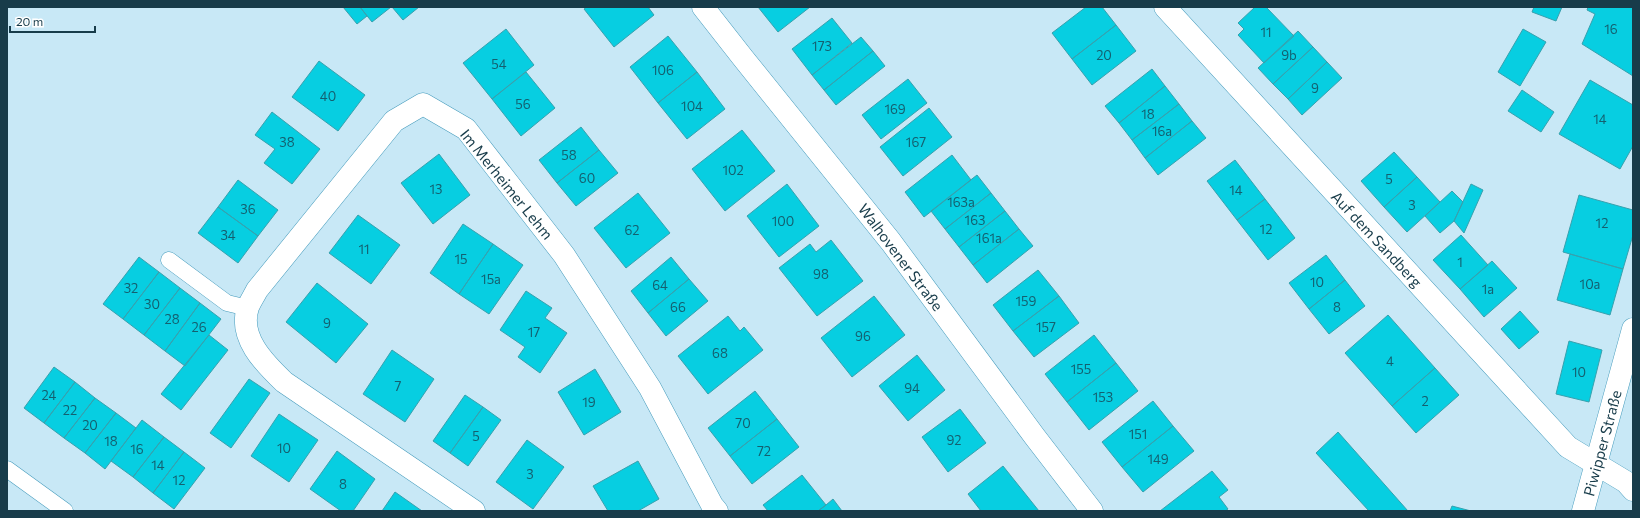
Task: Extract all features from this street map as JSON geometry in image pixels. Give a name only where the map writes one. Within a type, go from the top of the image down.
[{"type":"street","name":"Walhovener Straße","points":[[703,7],[891,242],[1034,437],[1092,511]]},
{"type":"street","name":"Auf dem Sandberg","points":[[1165,7],[1568,446],[1626,482],[1633,490]]},
{"type":"street","name":"Im Merheimer Lehm","points":[[474,511],[284,382],[268,367],[252,346],[246,328],[248,308],[256,290],[394,121],[423,104],[466,129],[564,256],[650,388],[711,509]]},
{"type":"street","name":"Piwipper Straße","points":[[1583,511],[1633,329]]},
{"type":"lane","points":[[169,260],[227,303],[248,308]]},
{"type":"lane","points":[[7,468],[65,511]]},
{"type":"building","points":[[343,7],[360,7],[367,16],[357,24]]},
{"type":"building","points":[[360,7],[391,7],[372,22]]},
{"type":"building","points":[[392,7],[419,7],[403,20]]},
{"type":"building","points":[[587,7],[648,7],[654,15],[614,47],[584,9]]},
{"type":"building","points":[[758,7],[810,7],[778,32]]},
{"type":"building","points":[[1086,7],[1102,7],[1116,25],[1072,59],[1052,33]]},
{"type":"building","points":[[1255,7],[1266,7],[1294,36],[1264,63],[1238,35],[1244,29],[1238,23]]},
{"type":"building","points":[[1534,7],[1562,7],[1556,21],[1532,12]]},
{"type":"building","points":[[1588,7],[1633,7],[1633,76],[1582,44],[1595,14],[1587,10]]},
{"type":"building","points":[[832,18],[852,43],[812,75],[792,49]]},
{"type":"building","points":[[1116,25],[1136,51],[1092,85],[1072,59]]},
{"type":"building","points":[[506,29],[534,65],[492,99],[463,63]]},
{"type":"building","points":[[1523,29],[1546,42],[1520,86],[1498,72]]},
{"type":"building","points":[[1298,31],[1313,47],[1273,84],[1258,68]]},
{"type":"building","points":[[668,36],[697,72],[658,103],[630,67]]},
{"type":"building","points":[[861,37],[873,51],[824,90],[812,75]]},
{"type":"building","points":[[1313,47],[1327,62],[1288,99],[1273,84]]},
{"type":"building","points":[[873,51],[885,66],[836,105],[824,90]]},
{"type":"building","points":[[319,61],[365,95],[338,131],[292,97]]},
{"type":"building","points":[[1327,62],[1342,78],[1302,115],[1288,99]]},
{"type":"building","points":[[1152,69],[1165,86],[1119,123],[1105,106]]},
{"type":"building","points":[[526,72],[555,108],[521,136],[492,99]]},
{"type":"building","points":[[697,72],[725,109],[687,139],[658,103]]},
{"type":"building","points":[[908,79],[927,103],[881,139],[862,115]]},
{"type":"building","points":[[1590,80],[1633,105],[1633,146],[1620,169],[1559,134]]},
{"type":"building","points":[[1165,86],[1179,104],[1132,140],[1119,123]]},
{"type":"building","points":[[1522,90],[1554,112],[1541,132],[1508,111]]},
{"type":"building","points":[[1179,104],[1192,121],[1145,158],[1132,140]]},
{"type":"building","points":[[929,108],[952,137],[903,176],[880,147]]},
{"type":"building","points":[[272,112],[320,149],[292,184],[264,163],[275,149],[255,135]]},
{"type":"building","points":[[1192,121],[1206,138],[1158,175],[1145,158]]},
{"type":"building","points":[[581,127],[599,150],[557,183],[539,160]]},
{"type":"building","points":[[742,130],[775,171],[725,211],[692,169]]},
{"type":"building","points":[[599,150],[618,173],[576,206],[557,183]]},
{"type":"building","points":[[1394,152],[1417,177],[1384,207],[1361,181]]},
{"type":"building","points":[[439,154],[470,195],[433,224],[401,183]]},
{"type":"building","points":[[952,155],[971,180],[924,217],[905,192]]},
{"type":"building","points":[[1235,160],[1265,199],[1237,220],[1207,181]]},
{"type":"building","points":[[977,175],[991,193],[945,229],[931,211]]},
{"type":"building","points":[[1417,177],[1440,202],[1407,232],[1384,207]]},
{"type":"building","points":[[238,180],[278,210],[258,236],[218,207]]},
{"type":"building","points":[[787,184],[819,226],[779,257],[747,216]]},
{"type":"building","points":[[1471,184],[1483,190],[1464,233],[1454,221]]},
{"type":"building","points":[[1452,191],[1463,202],[1454,221],[1440,233],[1425,216]]},
{"type":"building","points":[[638,193],[670,233],[626,268],[594,228]]},
{"type":"building","points":[[991,193],[1005,211],[959,247],[945,229]]},
{"type":"building","points":[[1579,195],[1633,210],[1633,235],[1623,269],[1563,252]]},
{"type":"building","points":[[1265,199],[1295,238],[1268,260],[1237,220]]},
{"type":"building","points":[[218,207],[258,236],[238,263],[198,233]]},
{"type":"building","points":[[1005,211],[1019,229],[973,265],[959,247]]},
{"type":"building","points":[[358,215],[400,245],[371,284],[329,253]]},
{"type":"building","points":[[463,224],[493,244],[459,294],[430,273]]},
{"type":"building","points":[[1019,229],[1033,246],[987,283],[973,265]]},
{"type":"building","points":[[1461,235],[1488,265],[1460,289],[1433,260]]},
{"type":"building","points":[[831,240],[863,281],[817,316],[779,268],[810,244],[816,252]]},
{"type":"building","points":[[493,244],[523,265],[489,314],[459,294]]},
{"type":"building","points":[[1570,254],[1623,269],[1610,315],[1557,300]]},
{"type":"building","points":[[1326,255],[1345,280],[1309,309],[1289,283]]},
{"type":"building","points":[[139,257],[159,272],[123,319],[103,304]]},
{"type":"building","points":[[671,257],[689,279],[648,313],[631,291]]},
{"type":"building","points":[[1492,261],[1517,288],[1484,317],[1460,289]]},
{"type":"building","points":[[1038,270],[1059,296],[1013,331],[993,305]]},
{"type":"building","points":[[159,272],[180,288],[144,335],[123,319]]},
{"type":"building","points":[[689,279],[708,301],[666,336],[648,313]]},
{"type":"building","points":[[1345,280],[1365,306],[1329,334],[1309,309]]},
{"type":"building","points":[[317,283],[368,324],[336,363],[286,322]]},
{"type":"building","points":[[180,288],[200,303],[165,351],[144,335]]},
{"type":"building","points":[[526,291],[552,308],[545,318],[567,333],[540,373],[518,357],[525,347],[500,330]]},
{"type":"building","points":[[874,296],[905,335],[852,377],[821,338]]},
{"type":"building","points":[[1059,296],[1079,323],[1034,357],[1013,331]]},
{"type":"building","points":[[200,303],[221,319],[185,366],[165,351]]},
{"type":"building","points":[[1520,311],[1539,332],[1519,349],[1501,329]]},
{"type":"building","points":[[1388,315],[1435,368],[1392,406],[1345,353]]},
{"type":"building","points":[[728,316],[740,331],[744,327],[763,350],[708,394],[678,356]]},
{"type":"building","points":[[209,335],[228,350],[181,410],[161,394]]},
{"type":"building","points":[[1094,335],[1116,363],[1067,402],[1045,374]]},
{"type":"building","points":[[1569,341],[1602,350],[1589,402],[1556,394]]},
{"type":"building","points":[[392,350],[434,379],[405,422],[363,394]]},
{"type":"building","points":[[917,355],[945,390],[908,421],[879,386]]},
{"type":"building","points":[[1116,363],[1138,391],[1089,430],[1067,402]]},
{"type":"building","points":[[54,367],[75,382],[44,423],[24,408]]},
{"type":"building","points":[[1435,368],[1459,395],[1416,433],[1392,406]]},
{"type":"building","points":[[595,369],[621,412],[584,435],[558,392]]},
{"type":"building","points":[[249,379],[270,393],[231,448],[210,433]]},
{"type":"building","points":[[75,382],[95,398],[64,438],[44,423]]},
{"type":"building","points":[[755,391],[777,419],[730,456],[708,428]]},
{"type":"building","points":[[465,395],[483,407],[450,453],[433,441]]},
{"type":"building","points":[[95,398],[116,413],[85,453],[64,438]]},
{"type":"building","points":[[1153,401],[1173,426],[1122,467],[1102,442]]},
{"type":"building","points":[[483,407],[501,420],[468,466],[450,453]]},
{"type":"building","points":[[960,409],[986,443],[948,472],[922,437]]},
{"type":"building","points":[[116,413],[136,428],[105,469],[85,453]]},
{"type":"building","points":[[279,414],[318,440],[289,482],[251,456]]},
{"type":"building","points":[[777,419],[799,447],[752,484],[730,456]]},
{"type":"building","points":[[142,420],[164,437],[133,477],[111,461]]},
{"type":"building","points":[[1173,426],[1194,451],[1143,492],[1122,467]]},
{"type":"building","points":[[1338,432],[1408,511],[1369,511],[1316,453]]},
{"type":"building","points":[[164,437],[184,452],[153,493],[133,477]]},
{"type":"building","points":[[527,440],[564,467],[533,509],[496,482]]},
{"type":"building","points":[[337,451],[375,479],[353,511],[341,511],[310,489]]},
{"type":"building","points":[[184,452],[205,468],[174,509],[153,493]]},
{"type":"building","points":[[638,461],[659,499],[638,511],[608,511],[593,486]]},
{"type":"building","points":[[1003,466],[1039,511],[981,511],[968,494]]},
{"type":"building","points":[[1212,471],[1228,490],[1219,497],[1228,509],[1225,511],[1160,511]]},
{"type":"building","points":[[802,475],[826,505],[818,511],[768,511],[763,505]]},
{"type":"building","points":[[395,492],[422,511],[382,511]]},
{"type":"building","points":[[833,499],[842,511],[818,511],[826,505]]},
{"type":"building","points":[[1452,506],[1471,511],[1450,511]]}]
